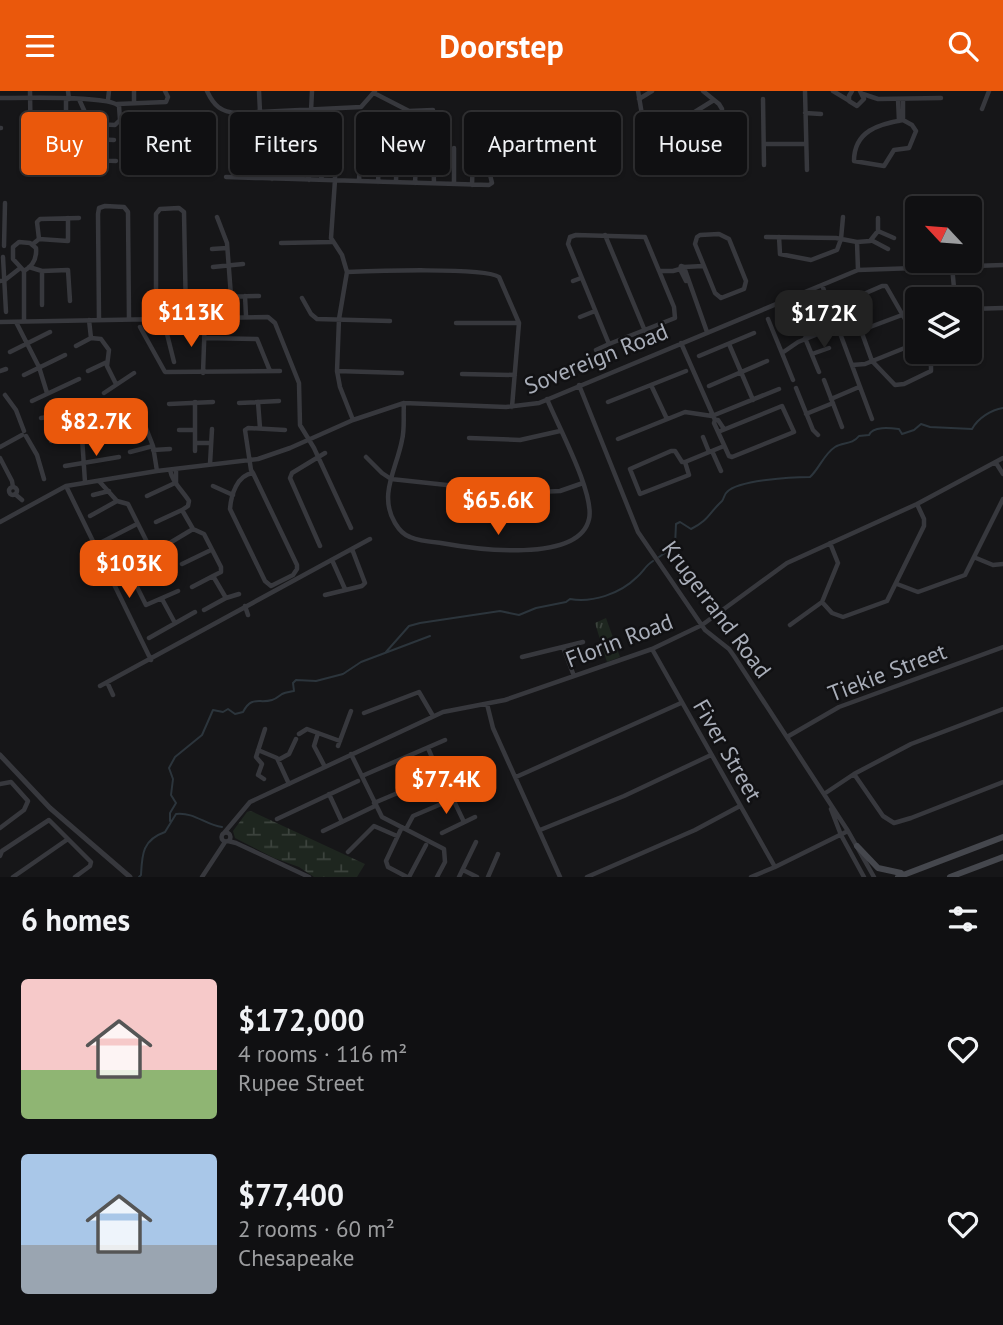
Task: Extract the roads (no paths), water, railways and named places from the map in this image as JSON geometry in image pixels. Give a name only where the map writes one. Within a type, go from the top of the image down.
[{"type":"main road","points":[[898,877],[1003,837]]},
{"type":"main road","points":[[857,846],[878,868],[894,873],[906,873]]},
{"type":"main road","points":[[950,877],[1003,857]]},
{"type":"street","points":[[30,91],[30,112]]},
{"type":"street","points":[[66,112],[68,91]]},
{"type":"street","points":[[108,100],[109,91]]},
{"type":"street","points":[[134,91],[134,103]]},
{"type":"street","points":[[0,98],[108,100],[117,103],[166,102],[165,91]]},
{"type":"street","points":[[207,91],[217,108],[230,112]]},
{"type":"street","points":[[259,91],[260,112],[361,107],[374,92],[409,111],[433,110]]},
{"type":"street","points":[[312,91],[312,110]]},
{"type":"street","points":[[638,91],[642,112]]},
{"type":"street","points":[[639,99],[652,91]]},
{"type":"street","points":[[703,91],[714,100],[722,112]]},
{"type":"street","points":[[805,91],[807,170]]},
{"type":"street","points":[[833,91],[855,106],[878,99],[941,98]]},
{"type":"street","points":[[849,101],[852,91]]},
{"type":"street","points":[[982,109],[989,91]]},
{"type":"street","points":[[862,104],[862,92],[878,99]]},
{"type":"street","points":[[79,99],[85,112]]},
{"type":"street","points":[[763,99],[764,165]]},
{"type":"street","points":[[901,99],[901,121]]},
{"type":"street","points":[[695,112],[714,100]]},
{"type":"street","points":[[107,125],[115,125],[120,120],[117,103]]},
{"type":"street","points":[[335,109],[331,233],[347,272],[339,319],[337,371],[340,387],[353,419]]},
{"type":"street","points":[[805,113],[821,114]]},
{"type":"street","points":[[901,121],[912,125],[916,131],[909,148],[894,150],[884,166],[855,161],[855,153],[869,130],[874,126],[901,121]]},
{"type":"street","points":[[107,140],[114,140]]},
{"type":"street","points":[[764,144],[806,144]]},
{"type":"street","points":[[454,148],[454,184]]},
{"type":"street","points":[[226,177],[472,185],[492,183],[485,157],[473,157],[472,185]]},
{"type":"street","points":[[107,161],[116,162]]},
{"type":"street","points":[[252,175],[255,179]]},
{"type":"street","points":[[309,175],[309,180]]},
{"type":"street","points":[[321,180],[322,175]]},
{"type":"street","points":[[359,175],[359,181]]},
{"type":"street","points":[[378,175],[378,182]]},
{"type":"street","points":[[396,175],[396,182]]},
{"type":"street","points":[[415,175],[415,183]]},
{"type":"street","points":[[434,175],[434,183]]},
{"type":"street","points":[[4,246],[5,203]]},
{"type":"street","points":[[99,319],[97,215],[99,208],[104,206],[124,207],[128,212],[129,318]]},
{"type":"street","points":[[156,318],[156,214],[160,209],[179,208],[184,212],[186,317]]},
{"type":"street","points":[[217,217],[228,248],[231,296]]},
{"type":"street","points":[[779,237],[780,254],[811,260],[835,251],[841,239],[843,217]]},
{"type":"street","points":[[38,239],[68,241],[68,218]]},
{"type":"street","points":[[33,244],[38,239],[38,220],[79,218]]},
{"type":"street","points":[[871,240],[878,231],[878,218]]},
{"type":"street","points":[[3,231],[13,247],[12,259],[21,270],[24,321]]},
{"type":"street","points":[[878,231],[894,239]]},
{"type":"street","points":[[719,234],[726,236],[746,281],[746,287],[727,298],[718,297],[703,265],[695,244],[697,237],[719,234]]},
{"type":"street","points":[[596,350],[672,320],[676,316],[645,237],[576,235],[568,241],[609,344]]},
{"type":"street","points":[[605,235],[645,331]]},
{"type":"street","points":[[766,237],[858,242],[871,240],[888,249]]},
{"type":"street","points":[[13,247],[19,242],[33,244]]},
{"type":"street","points":[[281,243],[333,242]]},
{"type":"street","points":[[858,242],[858,270]]},
{"type":"street","points":[[2,280],[29,267],[36,258],[33,244]]},
{"type":"street","points":[[212,249],[228,248]]},
{"type":"street","points":[[684,267],[698,254]]},
{"type":"street","points":[[3,257],[2,280],[6,312]]},
{"type":"street","points":[[213,267],[243,264]]},
{"type":"street","points":[[659,271],[703,265]]},
{"type":"street","name":"Sovereign Road","points":[[982,265],[1003,265]]},
{"type":"street","points":[[29,267],[42,271],[68,270],[70,301]]},
{"type":"street","points":[[684,267],[707,332]]},
{"type":"street","name":"Sovereign Road","points":[[0,522],[66,486],[272,456],[353,419],[404,403],[512,407],[547,400],[858,270],[905,268]]},
{"type":"street","points":[[347,272],[372,270],[495,274],[503,282],[519,323],[512,407]]},
{"type":"street","points":[[42,271],[42,305]]},
{"type":"street","points":[[664,282],[673,271]]},
{"type":"street","points":[[573,281],[581,278]]},
{"type":"street","points":[[822,285],[872,419]]},
{"type":"street","points":[[905,320],[886,286],[850,300],[872,361],[893,383],[900,386],[931,372],[931,364]]},
{"type":"street","points":[[245,296],[246,316]]},
{"type":"street","points":[[213,297],[259,296]]},
{"type":"street","points":[[302,298],[313,317],[390,321]]},
{"type":"street","points":[[982,309],[1003,308]]},
{"type":"street","points":[[580,317],[595,311]]},
{"type":"street","points":[[811,336],[799,319],[812,311]]},
{"type":"street","points":[[862,330],[902,314]]},
{"type":"street","points":[[203,373],[205,316]]},
{"type":"street","points":[[0,322],[205,316],[268,317],[275,323],[299,383],[298,418],[351,528]]},
{"type":"street","points":[[163,317],[174,362]]},
{"type":"street","points":[[768,319],[793,380]]},
{"type":"street","points":[[89,320],[91,338]]},
{"type":"street","points":[[16,322],[39,367],[47,393]]},
{"type":"street","points":[[456,323],[519,323]]},
{"type":"street","points":[[782,353],[805,338],[838,326]]},
{"type":"street","points":[[140,327],[165,372],[280,371]]},
{"type":"street","points":[[10,352],[50,332]]},
{"type":"street","points":[[699,356],[754,333]]},
{"type":"street","points":[[76,346],[91,338],[103,340],[109,350],[107,370],[116,384]]},
{"type":"street","points":[[204,338],[257,339],[270,371]]},
{"type":"street","points":[[805,338],[819,372]]},
{"type":"street","points":[[681,343],[714,418],[714,423],[724,446],[729,456],[794,432],[782,406],[718,432]]},
{"type":"street","points":[[729,344],[753,400]]},
{"type":"street","points":[[852,365],[872,361],[905,347]]},
{"type":"street","points":[[812,354],[829,348]]},
{"type":"street","points":[[24,375],[65,355]]},
{"type":"street","points":[[88,371],[107,362]]},
{"type":"street","points":[[709,386],[767,362]]},
{"type":"street","points":[[0,371],[6,369]]},
{"type":"street","points":[[337,371],[402,373]]},
{"type":"street","points":[[608,402],[686,371]]},
{"type":"street","points":[[104,393],[134,373]]},
{"type":"street","points":[[462,374],[515,375]]},
{"type":"street","points":[[32,401],[79,379]]},
{"type":"street","points":[[824,380],[842,427]]},
{"type":"street","name":"Krugerrand Road","points":[[579,385],[638,531],[705,630],[729,649],[848,831],[874,877]]},
{"type":"street","points":[[651,385],[667,419]]},
{"type":"street","points":[[806,414],[859,387]]},
{"type":"street","points":[[796,388],[813,430],[818,435]]},
{"type":"street","points":[[714,418],[779,389]]},
{"type":"street","points":[[5,395],[16,410],[24,434],[37,455],[44,478]]},
{"type":"street","points":[[404,403],[403,438],[391,479],[388,501],[395,523],[403,532],[416,539],[506,551],[541,549],[578,538],[589,520],[590,509],[583,483],[547,400]]},
{"type":"street","points":[[239,403],[279,401]]},
{"type":"street","points":[[195,402],[195,451]]},
{"type":"street","points":[[169,404],[213,402]]},
{"type":"street","points":[[258,402],[260,428]]},
{"type":"street","points":[[105,414],[122,408],[139,409],[153,448],[157,471]]},
{"type":"street","points":[[41,418],[94,410]]},
{"type":"street","points":[[618,439],[688,412],[714,418],[724,429]]},
{"type":"street","points":[[67,415],[71,438]]},
{"type":"street","points":[[115,429],[143,420]]},
{"type":"street","points":[[210,464],[212,429]]},
{"type":"street","points":[[179,430],[195,430]]},
{"type":"street","points":[[253,473],[243,476],[233,495],[230,509],[267,585],[271,586],[296,572],[296,565],[253,473],[245,430],[285,430]]},
{"type":"street","points":[[468,438],[529,439],[560,431]]},
{"type":"street","points":[[51,442],[107,432]]},
{"type":"street","points":[[0,447],[24,434]]},
{"type":"street","points":[[82,436],[85,482]]},
{"type":"street","points":[[703,437],[720,471]]},
{"type":"street","points":[[195,443],[211,443]]},
{"type":"street","points":[[685,462],[689,473],[687,476],[642,495],[630,470],[673,451],[681,462],[685,462],[724,446]]},
{"type":"street","points":[[130,452],[153,448],[170,449]]},
{"type":"street","points":[[320,546],[290,478],[292,473],[325,453]]},
{"type":"street","points":[[65,466],[119,457]]},
{"type":"street","points":[[366,457],[391,479],[456,486]]},
{"type":"street","points":[[0,458],[13,487],[9,491],[22,500]]},
{"type":"street","name":"Florin Road","points":[[202,877],[250,802],[454,708],[487,704],[652,649],[702,625],[774,570],[917,505],[1003,459]]},
{"type":"street","points":[[996,463],[1003,474]]},
{"type":"street","points":[[156,522],[188,506],[188,501],[176,482],[173,469]]},
{"type":"street","points":[[108,490],[112,479]]},
{"type":"street","points":[[99,481],[117,501],[128,504],[161,570]]},
{"type":"street","points":[[147,496],[176,482]]},
{"type":"street","points":[[515,493],[560,491],[583,483]]},
{"type":"street","points":[[66,486],[151,660]]},
{"type":"street","points":[[213,486],[233,495]]},
{"type":"street","points":[[93,495],[108,490]]},
{"type":"street","points":[[897,584],[914,591],[929,589],[965,575],[976,558],[1003,499]]},
{"type":"street","points":[[90,516],[117,501]]},
{"type":"street","points":[[822,602],[838,615],[851,615],[887,601],[924,526],[917,505]]},
{"type":"street","points":[[182,510],[193,529],[202,532],[222,570],[192,587]]},
{"type":"street","points":[[102,542],[137,524]]},
{"type":"street","points":[[168,544],[193,529]]},
{"type":"street","points":[[100,686],[370,539]]},
{"type":"street","points":[[790,625],[822,602],[838,563],[830,543]]},
{"type":"street","points":[[114,564],[149,547]]},
{"type":"street","points":[[325,595],[365,583],[352,549]]},
{"type":"street","points":[[182,564],[211,550]]},
{"type":"street","points":[[976,558],[993,565],[1003,564]]},
{"type":"street","points":[[332,560],[345,589]]},
{"type":"street","points":[[171,565],[136,585],[146,604],[178,591]]},
{"type":"street","points":[[214,576],[226,598]]},
{"type":"street","points":[[204,610],[239,594]]},
{"type":"street","points":[[162,599],[175,623]]},
{"type":"street","points":[[245,606],[247,615]]},
{"type":"street","points":[[149,638],[195,613]]},
{"type":"street","points":[[523,657],[583,642]]},
{"type":"street","points":[[563,647],[574,677]]},
{"type":"street","name":"Tiekie Street","points":[[787,737],[839,707],[1003,647]]},
{"type":"street","name":"Fiver Street","points":[[652,649],[775,867]]},
{"type":"street","points":[[107,682],[113,695]]},
{"type":"street","points":[[364,713],[419,692],[433,716]]},
{"type":"street","points":[[516,777],[681,703]]},
{"type":"street","points":[[487,704],[493,728],[560,877]]},
{"type":"street","points":[[824,794],[911,744],[1003,709]]},
{"type":"street","points":[[278,759],[289,754],[298,737],[306,729],[339,743],[351,711]]},
{"type":"street","points":[[264,779],[258,775],[262,764],[256,758],[265,729]]},
{"type":"street","points":[[318,733],[314,745],[325,767]]},
{"type":"street","points":[[277,819],[445,740]]},
{"type":"street","points":[[428,748],[440,776]]},
{"type":"street","points":[[258,750],[278,759],[289,784]]},
{"type":"street","points":[[351,754],[360,778],[382,817],[444,849],[444,862],[437,877]]},
{"type":"street","points":[[0,755],[50,808],[130,877]]},
{"type":"street","points":[[540,830],[624,796],[711,755]]},
{"type":"street","points":[[323,831],[375,804],[459,767]]},
{"type":"street","points":[[855,774],[883,816],[894,823],[1003,782]]},
{"type":"street","points":[[0,784],[11,782],[28,801],[24,810],[0,828]]},
{"type":"street","points":[[426,845],[408,877],[386,863],[398,836],[413,817],[467,793]]},
{"type":"street","points":[[329,794],[342,822]]},
{"type":"street","points":[[453,799],[464,822]]},
{"type":"street","name":"Krugerrand Road","points":[[831,805],[841,835],[864,877]]},
{"type":"street","points":[[587,877],[683,835],[740,806]]},
{"type":"street","points":[[442,833],[475,817]]},
{"type":"street","points":[[0,857],[2,851],[46,820],[92,863],[75,877]]},
{"type":"street","points":[[348,852],[374,826],[398,836]]},
{"type":"street","points":[[751,877],[848,831]]},
{"type":"street","points":[[226,838],[309,877]]},
{"type":"street","points":[[13,877],[68,839]]},
{"type":"street","points":[[459,877],[476,842]]},
{"type":"street","points":[[488,877],[498,854]]},
{"type":"street","points":[[463,870],[477,877]]},
{"type":"waterway","points":[[659,557],[675,546],[676,524],[680,522],[691,529],[697,526],[733,488],[766,480],[810,477],[835,447],[878,429],[899,429],[902,434],[921,424],[930,427],[972,429],[985,415],[1003,408]]},
{"type":"waterway","points":[[386,652],[409,626],[420,623],[500,611],[519,615],[570,599],[587,600],[605,596],[630,583],[653,561]]},
{"type":"waterway","points":[[170,821],[170,813],[176,803],[171,795],[173,779],[169,768],[175,757],[202,735],[213,710],[223,712],[228,709],[235,714],[243,712],[253,702],[272,700],[294,691],[293,683],[296,680],[316,681],[343,674],[361,662],[430,636]]},
{"type":"waterway","points":[[139,877],[145,849],[152,839],[165,832],[176,814],[189,815],[222,827]]}]
